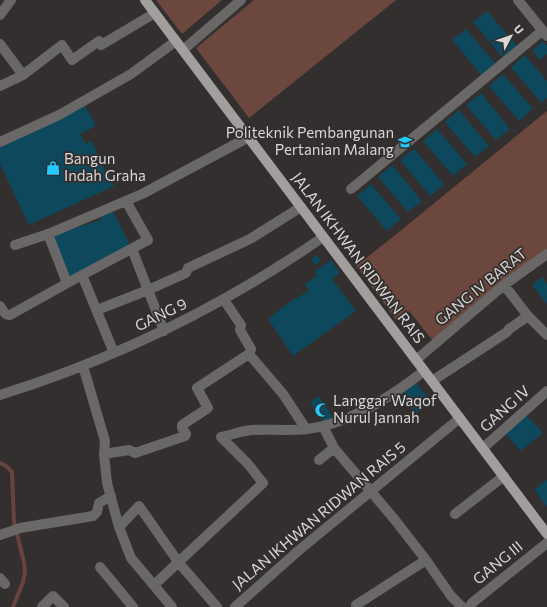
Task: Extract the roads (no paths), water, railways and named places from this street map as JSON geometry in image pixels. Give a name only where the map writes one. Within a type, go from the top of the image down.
[{"type":"main road","name":"JALAN IKHWAN RIDWAN RAIS","points":[[145,0],[547,534]]},
{"type":"street","points":[[0,14],[11,0]]},
{"type":"street","points":[[183,50],[241,0]]},
{"type":"street","points":[[351,189],[545,34],[518,0]]},
{"type":"street","points":[[0,86],[23,75],[62,46],[72,60],[99,41],[101,44],[155,13]]},
{"type":"street","points":[[0,142],[59,115],[131,74],[176,41]]},
{"type":"street","points":[[0,44],[23,75]]},
{"type":"street","points":[[15,245],[48,234],[142,194],[249,137]]},
{"type":"street","points":[[0,306],[6,314],[10,315],[148,240],[126,201]]},
{"type":"street","points":[[97,310],[186,273],[188,268],[250,239],[301,207]]},
{"type":"street","points":[[48,234],[67,283]]},
{"type":"street","name":"GANG 9","points":[[0,395],[83,366],[164,331],[224,300],[268,274],[323,237]]},
{"type":"street","points":[[132,249],[164,331]]},
{"type":"street","name":"GANG IV BARAT","points":[[416,360],[504,285],[547,254]]},
{"type":"street","points":[[82,275],[114,353]]},
{"type":"street","points":[[504,285],[528,316],[547,335]]},
{"type":"street","points":[[104,454],[129,450],[135,453],[185,436],[186,434],[181,426],[208,408],[197,388],[249,354],[251,349],[240,330],[241,325],[224,300]]},
{"type":"street","points":[[432,382],[507,332],[508,329],[528,316]]},
{"type":"street","points":[[249,354],[283,394],[306,429]]},
{"type":"street","points":[[83,366],[105,441],[104,454],[107,483],[119,527],[132,558],[172,607]]},
{"type":"street","points":[[154,585],[263,483],[248,464],[221,438],[251,430],[306,429],[344,420],[390,395],[424,370]]},
{"type":"street","name":"GANG IV","points":[[483,448],[547,391]]},
{"type":"street","name":"JALAN IKHWAN RIDWAN RAIS 5","points":[[235,607],[298,551],[460,418]]},
{"type":"street","points":[[322,426],[334,448],[395,520],[426,560],[451,596],[462,607]]},
{"type":"street","points":[[319,460],[334,448]]},
{"type":"street","points":[[455,514],[504,476]]},
{"type":"street","points":[[5,533],[20,528],[93,516],[97,512],[99,502],[111,496]]},
{"type":"street","points":[[119,527],[139,506],[179,563],[217,607]]},
{"type":"street","name":"GANG III","points":[[469,607],[547,543]]},
{"type":"street","points":[[358,607],[356,605],[426,560]]},
{"type":"street","points":[[100,567],[133,607]]},
{"type":"street","points":[[42,607],[53,596],[64,607]]},
{"type":"waterway","points":[[0,463],[12,472],[14,522],[25,572],[23,582],[13,607]]},
{"type":"place","name":"Politeknik Pembangunan Pertanian Malang","points":[[405,142]]},
{"type":"place","name":"Bangun Indah Graha","points":[[53,168]]},
{"type":"place","name":"Langgar Waqof Nurul Jannah","points":[[322,410]]}]
